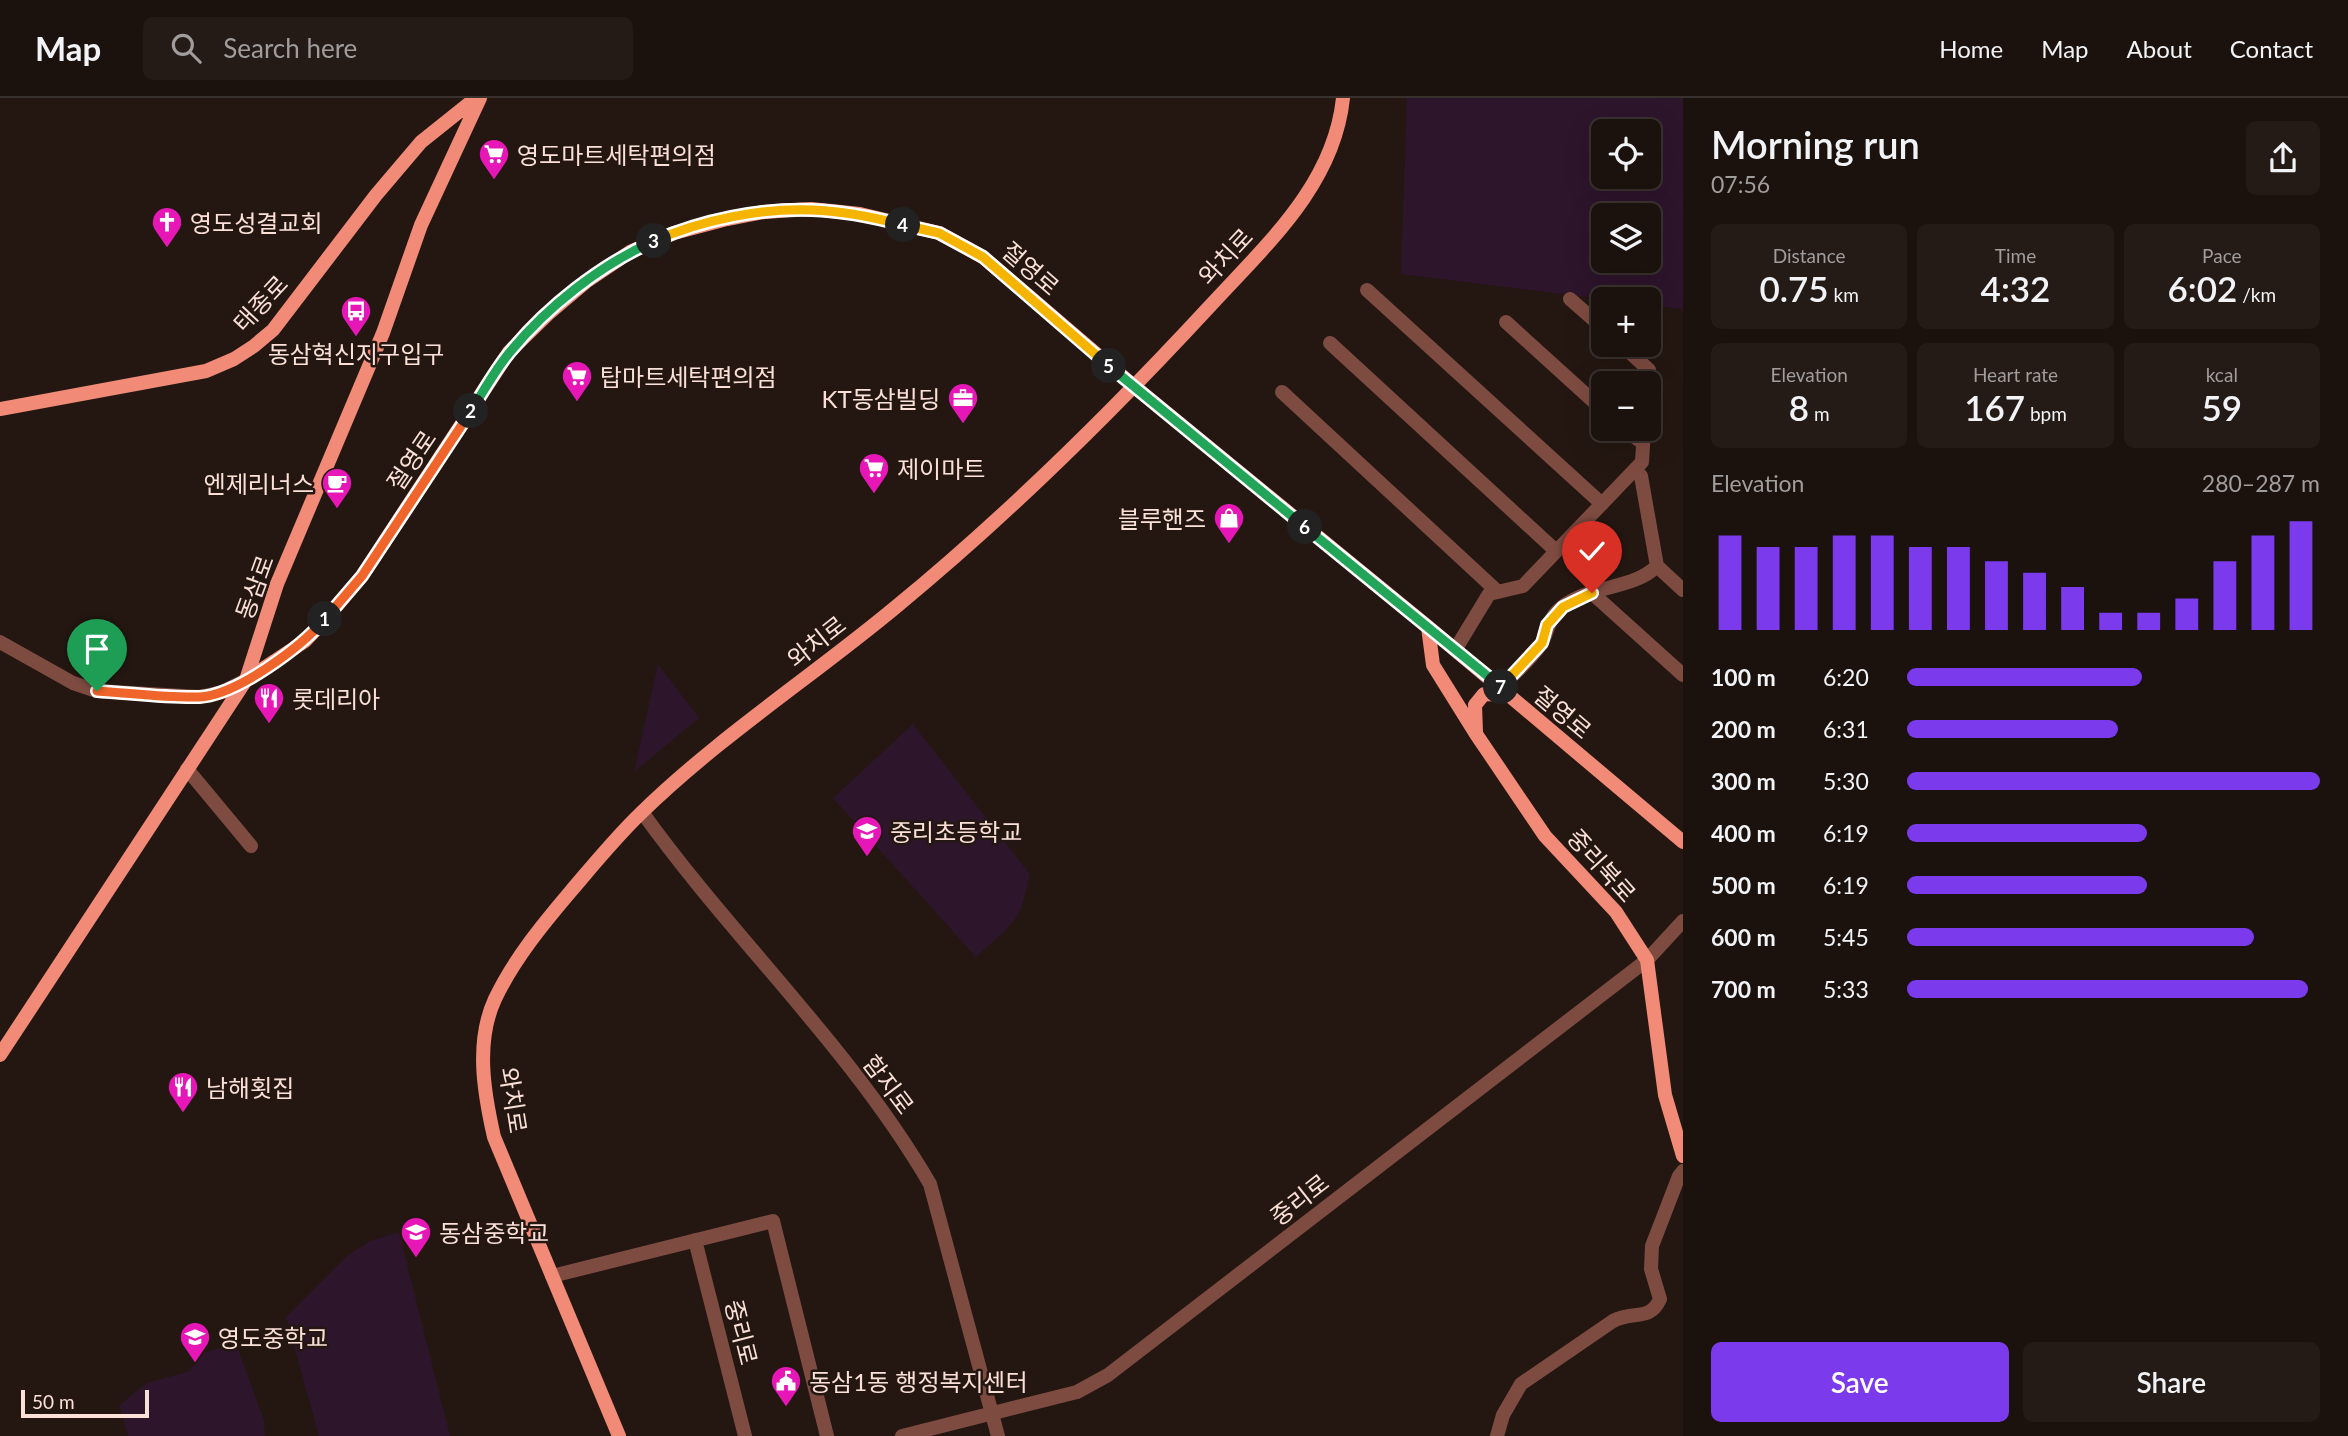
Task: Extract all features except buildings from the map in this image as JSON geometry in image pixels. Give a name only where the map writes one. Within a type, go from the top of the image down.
[{"type":"main road","name":"태종로","points":[[0,409],[206,371],[234,359],[254,346],[273,330],[376,195],[421,142],[478,98]]},
{"type":"main road","name":"동삼로","points":[[0,1055],[246,680],[277,584],[383,333],[421,225],[478,98]]},
{"type":"main road","name":"와치로","points":[[619,1436],[494,1137],[487,1107],[483,1046],[488,1020],[502,988],[537,933],[605,850],[642,812],[714,749],[898,606],[1025,493],[1135,387],[1292,218],[1324,163],[1336,132],[1343,98]]},
{"type":"main road","name":"절영로","points":[[246,680],[305,640],[362,576],[509,352],[587,281],[630,252],[674,233],[727,219],[764,212],[811,209],[860,214],[939,233],[983,257],[1135,387],[1428,627],[1683,842]]},
{"type":"main road","name":"중리북로","points":[[1428,627],[1433,666],[1476,734],[1545,836],[1616,912],[1647,960],[1665,1095],[1683,1156]]},
{"type":"main road","points":[[1476,734],[1475,705],[1484,694],[1504,692]]},
{"type":"street","points":[[1367,290],[1602,504]]},
{"type":"street","points":[[1570,299],[1591,317]]},
{"type":"street","points":[[1506,322],[1591,399]]},
{"type":"street","points":[[1330,343],[1556,551]]},
{"type":"street","points":[[1635,357],[1649,371]]},
{"type":"street","points":[[1282,392],[1498,592]]},
{"type":"street","points":[[1455,650],[1489,594],[1523,586],[1642,462],[1644,441]]},
{"type":"street","points":[[1635,469],[1641,476],[1657,566],[1683,590]]},
{"type":"street","points":[[1504,692],[1542,643],[1547,625],[1563,607],[1592,593],[1649,574],[1657,566]]},
{"type":"street","points":[[1592,593],[1683,675]]},
{"type":"street","points":[[0,642],[73,683],[97,691],[200,697],[222,692],[246,680]]},
{"type":"street","points":[[187,769],[251,846]]},
{"type":"street","name":"함지로","points":[[642,812],[702,891],[839,1055],[909,1147],[930,1184],[998,1436]]},
{"type":"street","name":"중리로","points":[[902,1436],[1077,1392],[1108,1375],[1647,960],[1683,921]]},
{"type":"street","points":[[1497,1436],[1503,1415],[1521,1384],[1613,1321],[1625,1315],[1647,1314],[1656,1309],[1660,1299],[1651,1269],[1652,1247],[1683,1171]]},
{"type":"street","points":[[552,1276],[773,1220],[827,1436]]},
{"type":"street","name":"중리로","points":[[695,1240],[745,1436]]},
{"type":"shaded area","points":[[1407,98],[1683,98],[1683,309],[1661,306],[1661,287],[1591,287],[1591,298],[1401,274]]},
{"type":"shaded area","points":[[658,664],[699,718],[634,772]]},
{"type":"shaded area","points":[[913,724],[1029,873],[1019,913],[1006,930],[976,957],[833,798]]},
{"type":"shaded area","points":[[399,1232],[450,1436],[319,1436],[286,1317],[347,1256],[370,1241]]},
{"type":"shaded area","points":[[236,1344],[264,1420],[265,1436],[128,1436],[119,1405],[147,1383],[190,1371],[201,1353]]},
{"type":"place","name":"영도마트세탁편의점","points":[[494,181]]},
{"type":"place","name":"영도성결교회","points":[[167,249]]},
{"type":"place","name":"동삼혁신지구입구","points":[[356,338]]},
{"type":"place","name":"탑마트세탁편의점","points":[[577,403]]},
{"type":"place","name":"KT동삼빌딩","points":[[963,425]]},
{"type":"place","name":"제이마트","points":[[874,495]]},
{"type":"place","name":"엔제리너스","points":[[337,510]]},
{"type":"place","name":"블루핸즈","points":[[1229,545]]},
{"type":"place","name":"롯데리아","points":[[269,725]]},
{"type":"place","name":"중리초등학교","points":[[867,858]]},
{"type":"place","name":"남해횟집","points":[[183,1114]]},
{"type":"place","name":"동삼중학교","points":[[416,1259]]},
{"type":"place","name":"영도중학교","points":[[195,1364]]},
{"type":"place","name":"동삼1동 행정복지센터","points":[[786,1408]]},
{"type":"route","points":[[97,691],[200,697],[222,692],[246,680],[305,640],[362,576],[509,352],[548,314],[587,281],[630,252],[674,233],[764,212],[811,209],[860,214],[939,233],[983,257],[1135,387],[1500,688],[1542,643],[1547,625],[1563,607],[1592,593]]}]
